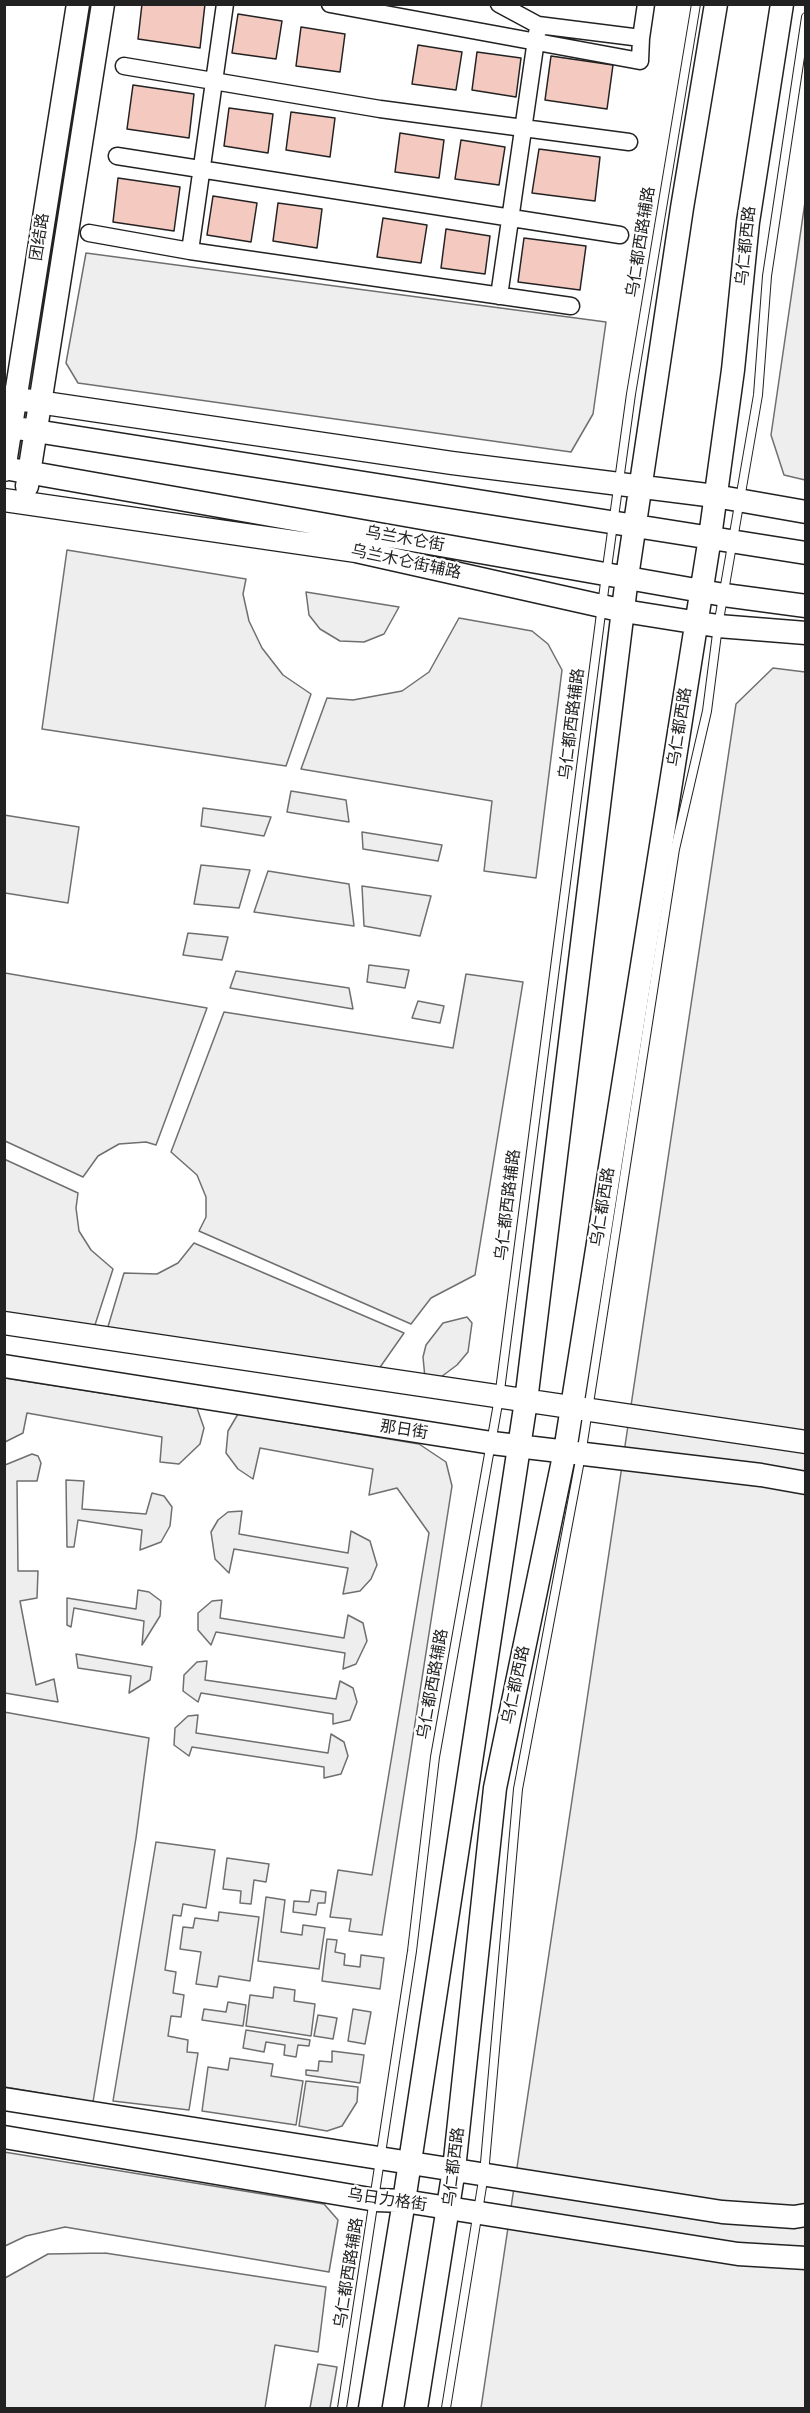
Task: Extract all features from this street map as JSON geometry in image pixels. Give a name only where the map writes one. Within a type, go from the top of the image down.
[{"type":"main road","name":"团结路","points":[[5,468],[9,398],[78,4]]},
{"type":"main road","points":[[15,501],[29,471],[103,4]]},
{"type":"main road","name":"乌仁都西路","points":[[369,2409],[404,2201],[526,1401],[616,576],[716,4]]},
{"type":"main road","name":"乌仁都西路","points":[[416,2409],[454,2169],[495,1788],[573,1453],[662,826],[678,747],[695,622],[710,537],[733,370],[748,222],[782,4]]},
{"type":"main road","points":[[9,398],[715,496],[806,512]]},
{"type":"main road","points":[[8,427],[806,553]]},
{"type":"main road","name":"乌兰木仑街","points":[[5,468],[724,596],[806,606]]},
{"type":"main road","name":"乌兰木仑街辅路","points":[[15,501],[356,551],[613,609],[718,626],[806,633]]},
{"type":"main road","points":[[4,1323],[806,1442]]},
{"type":"main road","name":"那日街","points":[[4,1366],[492,1443],[761,1475],[806,1483]]},
{"type":"main road","points":[[4,2099],[722,2211],[794,2217],[806,2215]]},
{"type":"main road","name":"乌日力格街","points":[[4,2137],[376,2199],[404,2201],[448,2210],[738,2254],[806,2258]]},
{"type":"street","points":[[190,251],[225,4]]},
{"type":"street","points":[[330,4],[537,34],[641,38]]},
{"type":"street","points":[[499,4],[537,34],[640,61],[646,4]]},
{"type":"street","points":[[500,296],[537,34]]},
{"type":"street","points":[[124,66],[380,109],[629,142]]},
{"type":"street","points":[[117,156],[620,235]]},
{"type":"street","points":[[89,233],[190,251],[571,306]]},
{"type":"lane","name":"乌仁都西路辅路","points":[[630,486],[632,394],[696,4]]},
{"type":"lane","points":[[579,1409],[675,849],[706,711],[718,626],[758,394],[767,276],[806,17]]},
{"type":"lane","name":"乌仁都西路辅路","points":[[342,2409],[376,2199],[412,1951],[435,1757],[499,1398],[555,951],[613,609]]},
{"type":"lane","points":[[446,2409],[484,2174],[518,1790],[573,1453]]},
{"type":"shaded area","points":[[805,202],[805,480],[784,475],[771,435]]},
{"type":"shaded area","points":[[86,253],[606,322],[593,414],[571,452],[78,383],[66,363]]},
{"type":"shaded area","points":[[67,550],[246,579],[243,594],[249,621],[262,648],[283,675],[311,694],[286,766],[42,729]]},
{"type":"shaded area","points":[[306,592],[399,607],[384,634],[364,642],[340,641],[320,629],[309,615]]},
{"type":"shaded area","points":[[459,618],[532,631],[548,644],[562,670],[536,878],[484,871],[492,801],[301,769],[327,698],[353,700],[402,691],[429,672]]},
{"type":"shaded area","points":[[773,668],[805,672],[805,2408],[481,2408],[736,704]]},
{"type":"shaded area","points":[[291,791],[346,800],[349,822],[287,812]]},
{"type":"shaded area","points":[[203,808],[271,817],[264,836],[201,826]]},
{"type":"shaded area","points":[[4,815],[79,827],[68,903],[5,893]]},
{"type":"shaded area","points":[[362,832],[442,845],[438,861],[363,849]]},
{"type":"shaded area","points":[[201,865],[250,870],[239,908],[194,904]]},
{"type":"shaded area","points":[[268,871],[349,884],[354,926],[254,912]]},
{"type":"shaded area","points":[[362,886],[431,896],[420,936],[364,926]]},
{"type":"shaded area","points":[[188,933],[228,937],[222,960],[183,955]]},
{"type":"shaded area","points":[[369,965],[409,970],[405,988],[367,982]]},
{"type":"shaded area","points":[[236,971],[349,988],[353,1009],[230,988]]},
{"type":"shaded area","points":[[5,973],[207,1008],[156,1145],[146,1142],[119,1144],[98,1156],[83,1177],[5,1141]]},
{"type":"shaded area","points":[[466,974],[523,982],[475,1275],[431,1298],[411,1324],[199,1231],[206,1217],[206,1197],[197,1175],[171,1152],[224,1012],[453,1048]]},
{"type":"shaded area","points":[[418,1001],[444,1006],[440,1023],[412,1018]]},
{"type":"shaded area","points":[[4,1159],[78,1193],[76,1208],[79,1231],[91,1250],[113,1269],[94,1328],[5,1314]]},
{"type":"shaded area","points":[[194,1243],[404,1333],[376,1373],[107,1330],[124,1273],[157,1274],[178,1263]]},
{"type":"shaded area","points":[[467,1317],[472,1323],[468,1352],[457,1365],[441,1377],[425,1378],[423,1357],[426,1345],[443,1323]]},
{"type":"shaded area","points":[[5,1378],[197,1408],[204,1428],[200,1444],[179,1464],[160,1462],[162,1437],[27,1413],[23,1433],[5,1442]]},
{"type":"shaded area","points":[[238,1414],[419,1444],[446,1462],[452,1486],[382,1935],[349,1931],[351,1919],[330,1917],[338,1870],[372,1875],[429,1533],[397,1488],[369,1495],[373,1469],[260,1448],[253,1479],[238,1469],[226,1453],[228,1431]]},
{"type":"shaded area","points":[[32,1454],[38,1456],[41,1463],[37,1481],[17,1481],[18,1571],[38,1571],[37,1598],[20,1601],[36,1685],[54,1679],[58,1702],[5,1693],[5,1465]]},
{"type":"shaded area","points":[[66,1480],[84,1481],[82,1509],[146,1514],[152,1493],[164,1496],[172,1507],[170,1526],[161,1542],[140,1550],[142,1530],[78,1520],[74,1547],[67,1547]]},
{"type":"shaded area","points":[[242,1511],[239,1534],[348,1553],[351,1531],[370,1541],[377,1565],[371,1579],[360,1591],[343,1594],[348,1568],[234,1549],[229,1573],[215,1559],[211,1532],[218,1520],[228,1512]]},
{"type":"shaded area","points":[[138,1590],[149,1592],[161,1601],[160,1616],[142,1645],[144,1621],[74,1608],[71,1627],[67,1625],[67,1598],[136,1609]]},
{"type":"shaded area","points":[[222,1600],[220,1618],[344,1638],[348,1615],[363,1623],[367,1641],[356,1664],[343,1669],[345,1653],[216,1632],[211,1645],[198,1630],[198,1613],[212,1601]]},
{"type":"shaded area","points":[[76,1654],[152,1667],[150,1680],[129,1693],[131,1676],[78,1668]]},
{"type":"shaded area","points":[[207,1661],[205,1680],[336,1699],[340,1681],[353,1688],[357,1702],[350,1720],[333,1724],[333,1714],[201,1693],[198,1702],[183,1691],[184,1675],[197,1662]]},
{"type":"shaded area","points":[[4,1712],[149,1738],[136,1838],[93,2102],[5,2087]]},
{"type":"shaded area","points":[[198,1715],[196,1733],[328,1753],[331,1734],[344,1742],[348,1756],[341,1774],[324,1778],[324,1767],[192,1747],[189,1756],[174,1745],[175,1728],[188,1716]]},
{"type":"shaded area","points":[[156,1842],[215,1850],[206,1908],[183,1904],[181,1916],[173,1915],[165,1970],[176,1972],[173,1993],[184,1995],[181,2017],[171,2016],[168,2036],[188,2040],[187,2052],[198,2053],[189,2110],[113,2101]]},
{"type":"shaded area","points":[[227,1858],[269,1864],[266,1882],[254,1880],[251,1904],[240,1903],[241,1891],[223,1889]]},
{"type":"shaded area","points":[[311,1890],[326,1892],[325,1903],[318,1903],[316,1915],[293,1912],[294,1901],[309,1902]]},
{"type":"shaded area","points":[[266,1897],[285,1900],[281,1932],[302,1935],[303,1925],[325,1928],[319,1969],[258,1961]]},
{"type":"shaded area","points":[[219,1912],[259,1917],[250,1981],[219,1976],[217,1987],[196,1984],[201,1952],[180,1949],[183,1927],[193,1928],[195,1918],[218,1921]]},
{"type":"shaded area","points":[[327,1939],[337,1940],[335,1952],[345,1954],[344,1965],[360,1967],[361,1955],[384,1958],[380,1989],[322,1981]]},
{"type":"shaded area","points":[[274,1987],[295,1990],[294,2001],[315,2004],[311,2036],[246,2026],[250,1995],[273,1998]]},
{"type":"shaded area","points":[[228,2002],[246,2005],[243,2026],[202,2020],[204,2009],[226,2012]]},
{"type":"shaded area","points":[[353,2009],[371,2012],[365,2044],[348,2041]]},
{"type":"shaded area","points":[[318,2015],[337,2018],[333,2039],[314,2036]]},
{"type":"shaded area","points":[[246,2030],[310,2040],[309,2046],[298,2045],[296,2057],[284,2055],[285,2045],[266,2042],[264,2052],[243,2048]]},
{"type":"shaded area","points":[[332,2051],[364,2055],[360,2083],[306,2075],[306,2070],[318,2071],[319,2061],[332,2062]]},
{"type":"shaded area","points":[[230,2058],[273,2064],[271,2076],[303,2081],[296,2125],[202,2111],[208,2067],[228,2070]]},
{"type":"shaded area","points":[[306,2081],[358,2087],[357,2102],[342,2126],[327,2131],[299,2126]]},
{"type":"shaded area","points":[[4,2152],[324,2204],[338,2220],[329,2272],[65,2227],[26,2236],[5,2246]]},
{"type":"shaded area","points":[[105,2253],[326,2287],[318,2352],[275,2345],[265,2408],[5,2408],[5,2278],[48,2254]]},
{"type":"shaded area","points":[[318,2364],[337,2367],[330,2408],[310,2408]]},
{"type":"building","points":[[142,4],[205,4],[200,48],[138,39]]},
{"type":"building","points":[[238,14],[282,21],[276,59],[232,53]]},
{"type":"building","points":[[301,27],[345,34],[340,72],[296,66]]},
{"type":"building","points":[[418,45],[462,52],[456,90],[412,84]]},
{"type":"building","points":[[477,52],[521,58],[516,97],[472,90]]},
{"type":"building","points":[[551,56],[613,65],[607,109],[545,100]]},
{"type":"building","points":[[133,85],[194,94],[189,138],[127,129]]},
{"type":"building","points":[[229,108],[273,114],[268,153],[224,146]]},
{"type":"building","points":[[291,112],[335,118],[330,157],[286,150]]},
{"type":"building","points":[[400,133],[444,140],[439,178],[395,172]]},
{"type":"building","points":[[461,140],[505,147],[499,185],[455,179]]},
{"type":"building","points":[[539,149],[600,157],[595,201],[532,193]]},
{"type":"building","points":[[118,178],[180,187],[174,231],[113,222]]},
{"type":"building","points":[[213,196],[257,203],[251,242],[207,235]]},
{"type":"building","points":[[278,203],[322,209],[317,248],[273,241]]},
{"type":"building","points":[[383,218],[427,225],[421,263],[377,257]]},
{"type":"building","points":[[446,229],[490,236],[485,274],[441,268]]},
{"type":"building","points":[[524,238],[586,246],[580,290],[518,282]]}]
